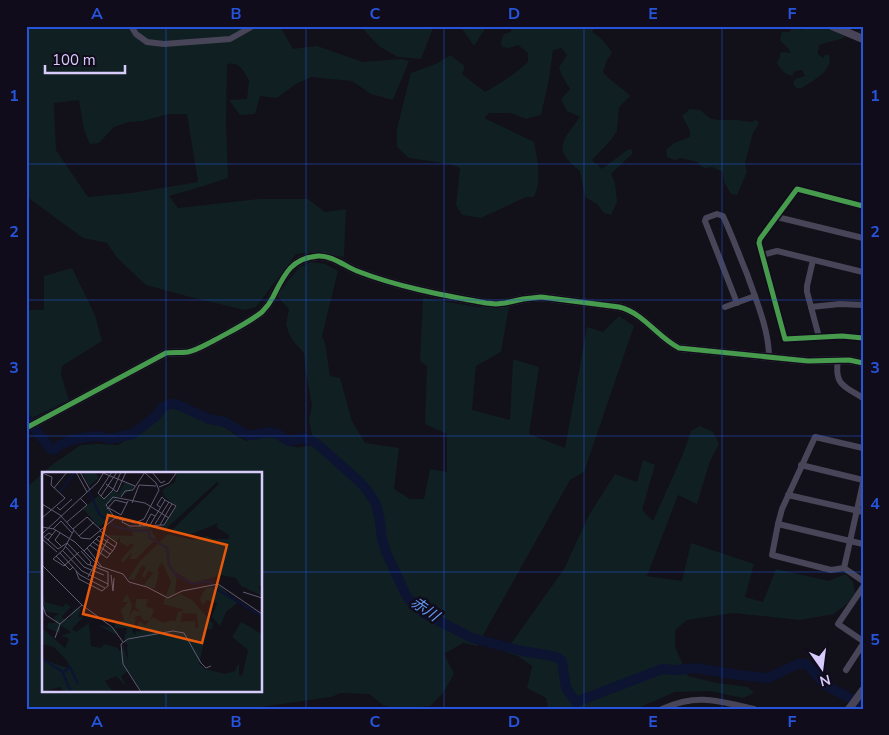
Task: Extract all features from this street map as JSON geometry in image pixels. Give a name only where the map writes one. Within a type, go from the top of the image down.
[{"type":"street","points":[[131,26],[136,34],[147,42],[164,44],[230,39],[253,26]]},
{"type":"street","points":[[832,26],[863,39]]},
{"type":"street","points":[[863,206],[797,189],[760,239],[762,255],[785,339],[842,336],[863,338]]},
{"type":"street","points":[[737,303],[705,221],[706,218],[717,214],[723,216],[730,231],[755,296],[766,334],[769,357]]},
{"type":"street","points":[[777,217],[863,238]]},
{"type":"street","points":[[762,255],[777,251],[863,272]]},
{"type":"street","points":[[31,426],[166,353],[187,352],[198,349],[231,332],[269,305],[288,269],[295,263],[321,256],[328,257],[366,274],[416,290],[472,300],[496,304],[541,297],[627,309],[640,317],[670,344],[679,348],[808,361],[849,360],[863,363]]},
{"type":"street","points":[[813,260],[807,292],[818,337]]},
{"type":"street","points":[[725,307],[755,296]]},
{"type":"street","points":[[811,307],[840,304],[863,305]]},
{"type":"street","points":[[838,360],[838,380],[863,398]]},
{"type":"street","points":[[863,448],[815,437],[788,495],[778,524],[772,554],[831,570],[844,568],[863,581]]},
{"type":"street","points":[[801,466],[863,481],[859,511],[849,541],[844,568]]},
{"type":"street","points":[[788,495],[859,511]]},
{"type":"street","points":[[778,524],[863,544]]},
{"type":"street","points":[[846,670],[863,642],[838,624],[863,588]]},
{"type":"street","points":[[850,708],[861,693]]},
{"type":"street","points":[[662,709],[676,703],[696,699],[715,700],[754,709]]},
{"type":"shaded area","points":[[26,26],[280,26],[293,49],[317,46],[363,62],[401,59],[409,61],[393,100],[371,94],[352,81],[311,77],[296,84],[277,98],[260,96],[255,114],[240,115],[229,100],[247,99],[249,80],[238,65],[227,64],[226,123],[228,178],[169,196],[178,208],[259,199],[308,199],[325,212],[346,209],[344,257],[318,252],[296,254],[256,307],[245,310],[146,285],[117,258],[107,243],[83,238],[26,196]],"holes":[[[79,100],[84,130],[90,144],[99,143],[114,127],[129,122],[143,121],[169,114],[187,114],[198,182],[132,193],[88,197],[56,150],[54,103]]]},
{"type":"shaded area","points":[[360,26],[439,26],[433,28],[421,59],[398,57],[380,47]]},
{"type":"shaded area","points":[[460,26],[487,26],[474,46]]},
{"type":"shaded area","points":[[511,26],[596,26],[592,32],[604,41],[612,53],[607,60],[603,72],[630,96],[619,107],[617,131],[592,160],[602,169],[627,150],[632,149],[632,154],[611,174],[615,183],[617,202],[611,215],[604,213],[597,204],[585,197],[580,171],[565,157],[563,144],[565,138],[580,117],[567,111],[561,99],[570,89],[559,67],[567,55],[561,48],[553,50],[541,115],[526,119],[511,113],[489,113],[484,118],[534,142],[539,177],[534,197],[526,197],[481,218],[462,215],[456,205],[460,168],[450,164],[409,158],[397,147],[397,129],[411,73],[438,63],[450,55],[465,66],[462,74],[485,92],[508,78],[528,62],[528,53],[518,45],[509,48],[502,47],[501,41],[504,34],[511,32]]},
{"type":"shaded area","points":[[805,26],[849,27],[844,38],[819,45],[818,54],[823,58],[825,55],[829,55],[830,61],[826,70],[802,88],[797,88],[793,84],[795,79],[805,76],[802,70],[795,71],[792,76],[783,71],[777,63],[780,53],[791,53],[780,40],[782,32],[789,32],[793,27],[802,30]]},
{"type":"shaded area","points":[[690,109],[700,110],[711,119],[752,122],[756,120],[759,123],[753,133],[745,163],[747,172],[737,195],[731,194],[724,182],[723,172],[712,167],[702,167],[697,162],[681,158],[675,160],[667,157],[666,150],[674,143],[690,137],[690,131],[682,116]]},
{"type":"shaded area","points":[[311,262],[325,264],[338,271],[322,336],[325,343],[330,376],[340,378],[352,421],[365,443],[399,448],[394,489],[410,499],[424,499],[430,469],[447,472],[447,434],[425,424],[427,366],[420,361],[423,298],[478,307],[509,307],[501,352],[476,366],[472,410],[510,420],[513,359],[539,367],[529,434],[565,448],[587,327],[603,332],[619,316],[634,326],[584,472],[570,480],[477,646],[463,643],[444,654],[454,674],[443,693],[430,706],[396,709],[383,705],[369,694],[341,693],[331,697],[247,709],[26,709],[26,488],[42,474],[42,692],[262,692],[262,472],[44,472],[81,445],[118,445],[147,426],[164,409],[175,406],[186,413],[218,422],[238,437],[247,441],[256,438],[275,437],[284,444],[293,447],[314,444],[309,421],[312,405],[304,353],[293,341],[288,331],[286,324],[289,309],[277,296],[300,267]]},
{"type":"shaded area","points":[[72,268],[95,315],[102,341],[62,366],[61,375],[69,400],[26,421],[26,310],[44,310],[44,276]]},
{"type":"shaded area","points":[[700,426],[713,432],[719,444],[710,461],[697,504],[678,495],[647,576],[682,581],[691,543],[754,564],[745,597],[763,602],[776,569],[829,581],[845,574],[853,582],[855,593],[848,603],[834,614],[800,620],[733,613],[687,620],[675,630],[675,647],[688,676],[717,683],[748,687],[754,693],[743,698],[710,691],[675,692],[636,709],[548,709],[546,698],[527,688],[532,666],[518,656],[505,652],[564,569],[589,515],[615,474],[637,482],[643,460],[655,465],[642,510],[653,521],[683,454],[691,431]]},
{"type":"waterway","name":"赤川","points":[[26,418],[51,449],[54,450],[72,440],[99,436],[110,439],[133,434],[156,416],[163,407],[170,404],[176,404],[209,419],[225,422],[247,435],[268,432],[278,434],[289,441],[304,438],[316,443],[359,481],[376,504],[386,552],[406,595],[414,605],[427,615],[472,638],[558,658],[562,661],[566,688],[576,702],[662,669],[695,668],[768,678],[798,664],[807,664],[825,685],[863,705]]},
{"type":"cycle path","points":[[863,206],[797,189],[759,243],[785,339],[842,336],[863,338]]},
{"type":"cycle path","points":[[26,428],[166,353],[195,350],[244,324],[267,307],[285,275],[295,264],[309,257],[318,256],[333,259],[357,271],[388,282],[486,303],[496,304],[541,297],[619,307],[636,314],[679,348],[808,361],[849,360],[863,363]]}]
